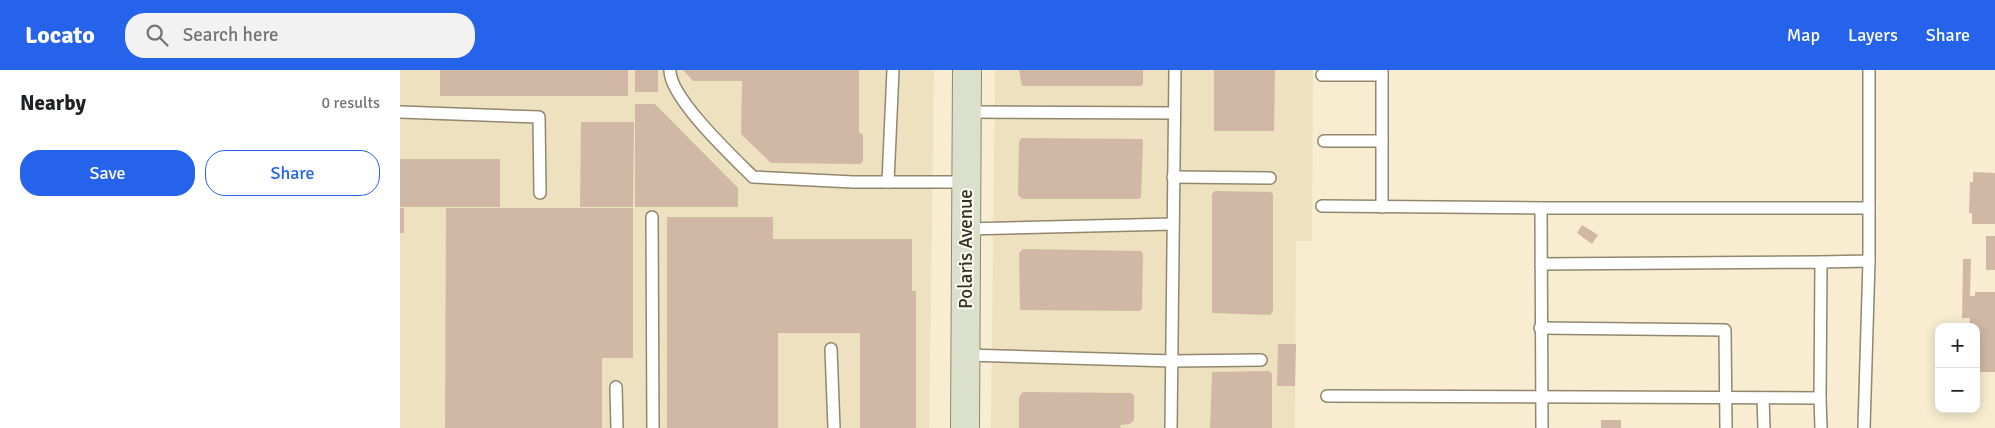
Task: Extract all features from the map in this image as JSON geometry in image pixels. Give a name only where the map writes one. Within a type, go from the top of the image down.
[{"type":"street","name":"Polaris Avenue","points":[[965,428],[967,70]]},
{"type":"lane","points":[[670,70],[670,80],[704,126],[753,177],[888,182],[966,182]]},
{"type":"lane","points":[[888,182],[893,70]]},
{"type":"lane","points":[[1171,428],[1175,70]]},
{"type":"lane","points":[[1864,428],[1869,261],[1869,70]]},
{"type":"lane","points":[[1322,75],[1382,72],[1382,206]]},
{"type":"lane","points":[[400,112],[539,117],[540,193]]},
{"type":"lane","points":[[967,112],[1174,113]]},
{"type":"lane","points":[[1324,141],[1382,141]]},
{"type":"lane","points":[[1173,177],[1270,178]]},
{"type":"lane","points":[[1322,206],[1869,208]]},
{"type":"lane","points":[[1541,208],[1540,328],[1542,428]]},
{"type":"lane","points":[[652,218],[653,428]]},
{"type":"lane","points":[[966,229],[1173,224]]},
{"type":"lane","points":[[1541,264],[1869,261]]},
{"type":"lane","points":[[1821,262],[1821,428]]},
{"type":"lane","points":[[1540,328],[1725,330],[1726,428]]},
{"type":"lane","points":[[832,349],[834,428]]},
{"type":"lane","points":[[966,355],[1172,361],[1261,360]]},
{"type":"lane","points":[[616,387],[617,428]]},
{"type":"lane","points":[[1327,396],[1820,398]]},
{"type":"lane","points":[[1763,398],[1764,428]]},
{"type":"shaded area","points":[[400,70],[934,70],[929,428],[400,428]]},
{"type":"shaded area","points":[[995,70],[1313,70],[1312,241],[1296,241],[1295,428],[991,428]]},
{"type":"building","points":[[440,70],[628,70],[628,96],[440,96]]},
{"type":"building","points":[[635,70],[658,70],[658,92],[635,92]]},
{"type":"building","points":[[683,70],[859,70],[859,132],[863,135],[863,161],[860,164],[771,163],[741,134],[742,81],[693,81]]},
{"type":"building","points":[[1019,70],[1143,70],[1143,84],[1141,86],[1022,86]]},
{"type":"building","points":[[1214,70],[1275,70],[1274,131],[1214,131]]},
{"type":"building","points":[[635,104],[655,104],[738,188],[738,207],[635,207]]},
{"type":"building","points":[[581,122],[634,122],[633,207],[580,207]]},
{"type":"building","points":[[1021,138],[1142,139],[1141,197],[1139,199],[1022,199],[1018,195],[1019,142]]},
{"type":"building","points":[[400,159],[500,159],[500,207],[400,207]]},
{"type":"building","points":[[1973,172],[1995,173],[1995,224],[1972,224],[1972,213],[1969,213],[1970,182],[1973,182]]},
{"type":"building","points":[[1215,191],[1271,192],[1273,194],[1273,311],[1270,315],[1212,313],[1212,194]]},
{"type":"building","points":[[400,208],[404,208],[404,233],[400,233]]},
{"type":"building","points":[[446,208],[633,208],[633,358],[602,358],[602,428],[445,428]]},
{"type":"building","points":[[667,217],[773,217],[773,239],[912,239],[912,291],[916,291],[916,428],[860,428],[860,333],[778,333],[778,428],[667,428]]},
{"type":"building","points":[[1582,225],[1598,235],[1592,244],[1577,233]]},
{"type":"building","points":[[1986,236],[1995,236],[1995,270],[1986,270]]},
{"type":"building","points":[[1023,249],[1141,251],[1143,255],[1142,308],[1140,311],[1020,310],[1019,253]]},
{"type":"building","points":[[1963,259],[1971,259],[1970,296],[1975,296],[1975,292],[1995,292],[1995,372],[1980,372],[1980,323],[1969,323],[1970,318],[1962,318]]},
{"type":"building","points":[[1278,344],[1296,344],[1295,386],[1277,386]]},
{"type":"building","points":[[1269,371],[1272,374],[1272,428],[1210,428],[1212,372]]},
{"type":"building","points":[[1023,392],[1131,393],[1134,396],[1134,420],[1130,424],[1120,425],[1121,428],[1019,428],[1019,397]]},
{"type":"building","points":[[1601,420],[1621,420],[1621,428],[1601,428]]}]
